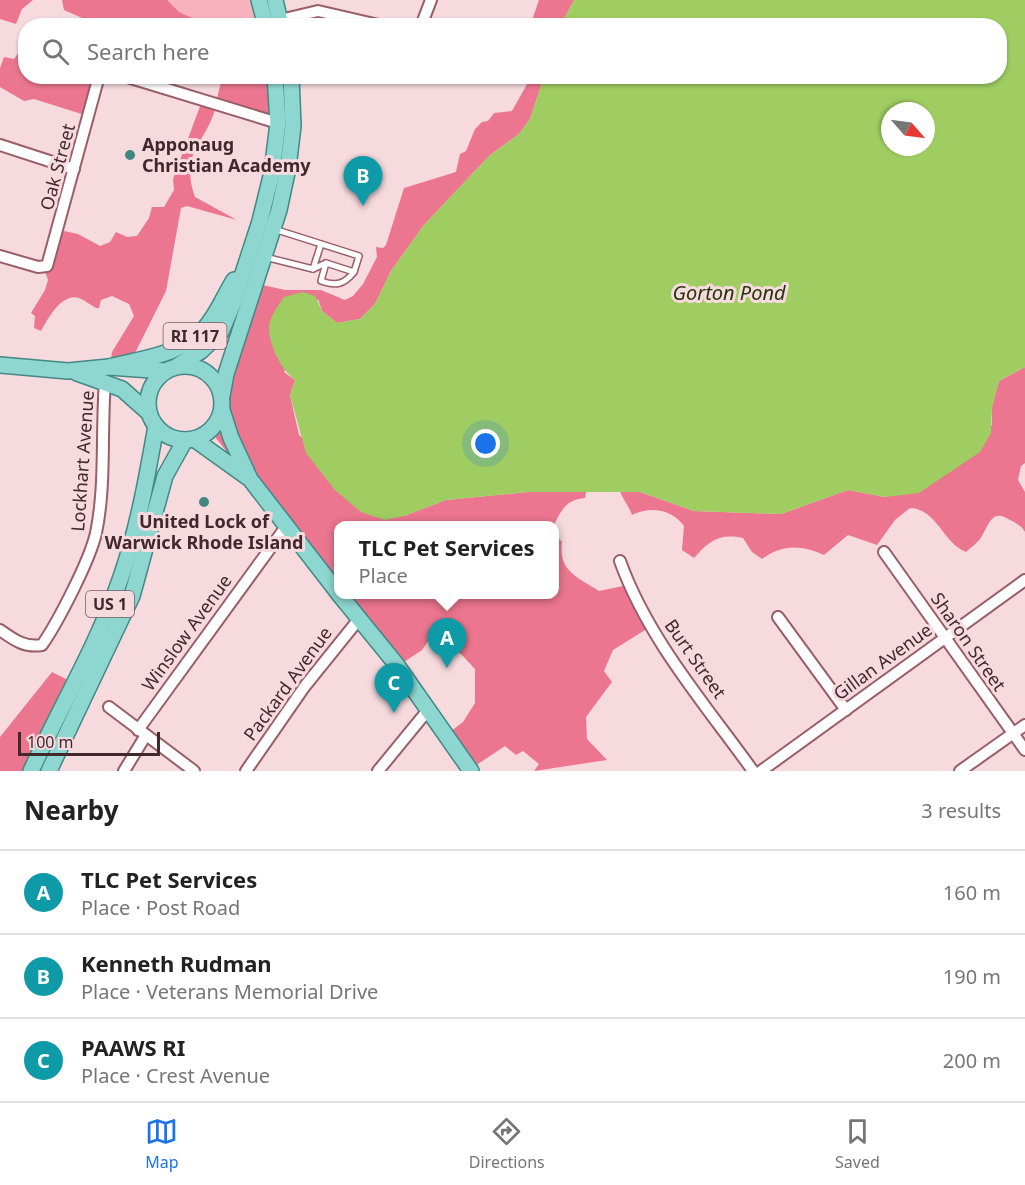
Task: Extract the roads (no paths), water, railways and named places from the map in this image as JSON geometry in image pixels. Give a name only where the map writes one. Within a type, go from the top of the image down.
[{"type":"main road","points":[[259,0],[271,18]]},
{"type":"main road","points":[[275,0],[275,18]]},
{"type":"main road","name":"US 1","points":[[31,771],[104,620],[122,576],[142,502],[153,419],[151,390],[171,369],[201,351],[221,332],[247,260],[260,221],[272,172],[278,123],[276,84]]},
{"type":"main road","name":"US 1","points":[[49,771],[132,596],[165,476],[189,440],[212,429],[222,403],[226,374],[272,229],[292,145],[291,84]]},
{"type":"main road","name":"RI 117","points":[[0,365],[107,374],[167,352],[190,340],[209,322],[247,260]]},
{"type":"main road","points":[[107,374],[189,366],[210,375],[218,384],[231,438],[250,479],[285,528],[334,588]]},
{"type":"main road","points":[[107,374],[174,438],[189,440],[250,479]]},
{"type":"main road","points":[[343,599],[428,710],[471,771]]},
{"type":"street","points":[[425,18],[431,0]]},
{"type":"street","points":[[295,18],[318,11],[348,18]]},
{"type":"street","name":"Oak Street","points":[[0,256],[38,267],[47,266],[97,84]]},
{"type":"street","points":[[150,84],[278,123]]},
{"type":"street","points":[[0,145],[74,169]]},
{"type":"street","name":"Lockhart Avenue","points":[[0,630],[14,640],[31,647],[42,645],[56,623],[92,547],[99,516],[107,374]]},
{"type":"street","name":"Winslow Avenue","points":[[124,771],[142,733],[285,528]]},
{"type":"street","name":"Sharon Street","points":[[884,552],[1025,750]]},
{"type":"street","name":"Burt Street","points":[[620,561],[632,593],[661,642],[753,771]]},
{"type":"street","name":"Gillan Avenue","points":[[761,771],[1025,580]]},
{"type":"street","points":[[778,617],[846,710]]},
{"type":"street","name":"Packard Avenue","points":[[246,771],[305,686],[359,619]]},
{"type":"street","points":[[109,707],[194,771]]},
{"type":"street","points":[[378,771],[428,710]]},
{"type":"street","points":[[960,771],[1025,724]]},
{"type":"lane","points":[[272,229],[359,256],[354,273],[348,280],[334,285],[321,281],[326,263]]},
{"type":"lane","points":[[313,269],[321,244]]},
{"type":"lane","points":[[264,256],[313,269],[326,263],[354,273]]},
{"type":"water","name":"Gorton Pond","points":[[574,0],[1025,0],[1025,367],[999,381],[992,407],[991,433],[980,452],[919,493],[885,497],[848,490],[781,514],[694,511],[640,492],[528,492],[446,500],[404,516],[385,520],[361,512],[335,490],[306,453],[290,395],[295,380],[281,363],[271,342],[269,327],[273,315],[284,297],[303,292],[315,296],[322,311],[337,323],[360,319],[375,304],[391,271],[424,225],[490,155],[519,134],[530,119],[542,84],[1007,84],[1007,18],[565,18]]},
{"type":"place","name":"Apponaug Christian Academy","points":[[130,155]]},
{"type":"place","name":"Kenneth Rudman","points":[[363,206]]},
{"type":"place","name":"United Lock of Warwick Rhode Island","points":[[204,502]]},
{"type":"place","name":"TLC Pet Services","points":[[447,668]]},
{"type":"place","name":"PAAWS RI","points":[[394,713]]}]
